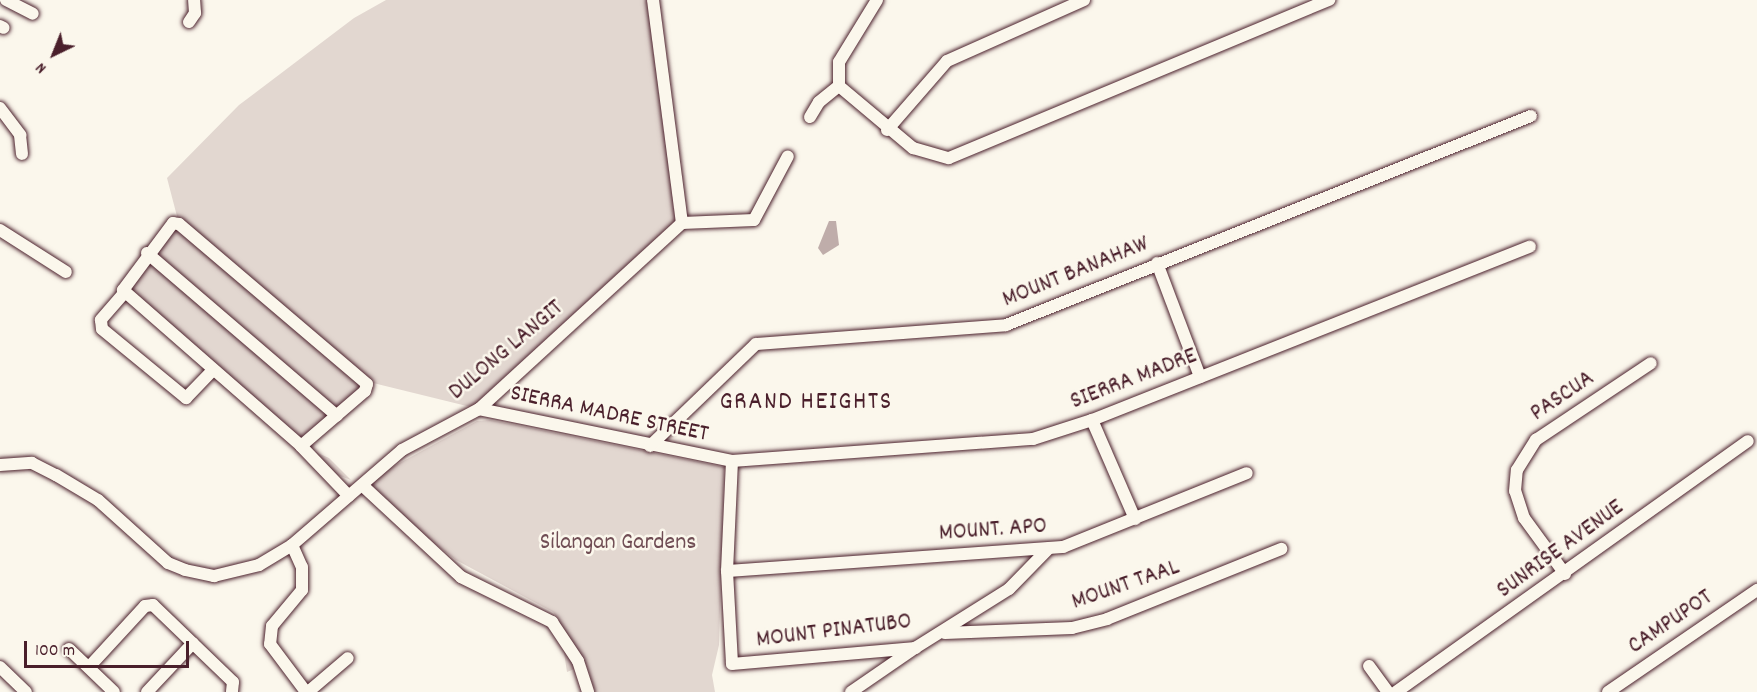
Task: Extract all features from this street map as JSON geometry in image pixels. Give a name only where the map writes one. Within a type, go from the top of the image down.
[{"type":"street","points":[[6,0],[33,14]]},
{"type":"street","points":[[189,22],[195,13],[194,0]]},
{"type":"street","points":[[653,0],[682,224],[754,220],[788,156]]},
{"type":"street","points":[[877,0],[839,62],[839,86],[887,130],[913,148],[949,158],[1329,0]]},
{"type":"street","points":[[887,130],[947,61],[1084,0]]},
{"type":"street","points":[[810,117],[819,102],[839,86]]},
{"type":"street","points":[[0,108],[20,135],[22,154]]},
{"type":"street","name":"MOUNT BANAHAW","points":[[650,446],[756,344],[1006,325],[1531,116]]},
{"type":"street","points":[[301,446],[365,391],[365,381],[179,224],[170,225],[124,283],[125,292],[301,446],[349,496]]},
{"type":"street","name":"DULONG LANGIT","points":[[0,465],[32,463],[56,475],[98,500],[168,563],[198,575],[235,573],[259,565],[292,545],[402,450],[479,409],[682,224]]},
{"type":"street","points":[[0,230],[66,272]]},
{"type":"street","name":"SIERRA MADRE","points":[[732,461],[1033,439],[1092,420],[1530,247]]},
{"type":"street","points":[[147,253],[337,416]]},
{"type":"street","points":[[1157,263],[1200,378]]},
{"type":"street","points":[[125,292],[101,320],[102,329],[186,398],[213,370]]},
{"type":"street","name":"PASCUA","points":[[1565,574],[1524,518],[1515,491],[1517,470],[1536,440],[1651,363]]},
{"type":"street","name":"SIERRA MADRE STREET","points":[[479,409],[650,446],[732,461]]},
{"type":"street","points":[[1092,420],[1135,519]]},
{"type":"street","name":"SUNRISE AVENUE","points":[[1396,692],[1565,574],[1748,441]]},
{"type":"street","points":[[727,571],[732,461]]},
{"type":"street","name":"MOUNT. APO","points":[[727,571],[1063,547],[1248,473]]},
{"type":"street","points":[[362,485],[461,577],[552,622],[578,661],[588,692]]},
{"type":"street","points":[[292,545],[302,567],[302,590],[272,626],[270,645],[307,692],[348,658]]},
{"type":"street","name":"MOUNT PINATUBO","points":[[727,571],[729,661],[738,665],[915,648],[944,633],[1009,589],[1049,548]]},
{"type":"street","name":"MOUNT TAAL","points":[[944,633],[1072,628],[1107,619],[1281,549]]},
{"type":"street","name":"CAMPUPOT","points":[[1608,692],[1757,590]]},
{"type":"street","points":[[89,667],[145,606],[153,605],[233,682],[232,692]]},
{"type":"street","points":[[147,692],[194,643]]},
{"type":"street","points":[[851,692],[915,648]]},
{"type":"street","points":[[69,649],[114,692]]},
{"type":"street","points":[[1369,666],[1388,692]]},
{"type":"street","points":[[0,668],[26,692]]},
{"type":"green space","points":[[386,0],[653,0],[682,223],[479,409],[365,381],[337,416],[302,446],[329,458],[351,480],[324,470],[124,283],[179,224],[167,178],[239,105],[354,18]]},
{"type":"green space","name":"Silangan Gardens","points":[[490,420],[724,467],[719,645],[712,675],[715,692],[595,692],[586,664],[567,672],[559,620],[553,612],[456,560],[426,537],[370,483],[385,471],[477,421]]},
{"type":"shaded area","points":[[829,221],[836,221],[839,245],[823,255],[818,248]]},
{"type":"district","name":"GRAND HEIGHTS","points":[[806,403]]}]
